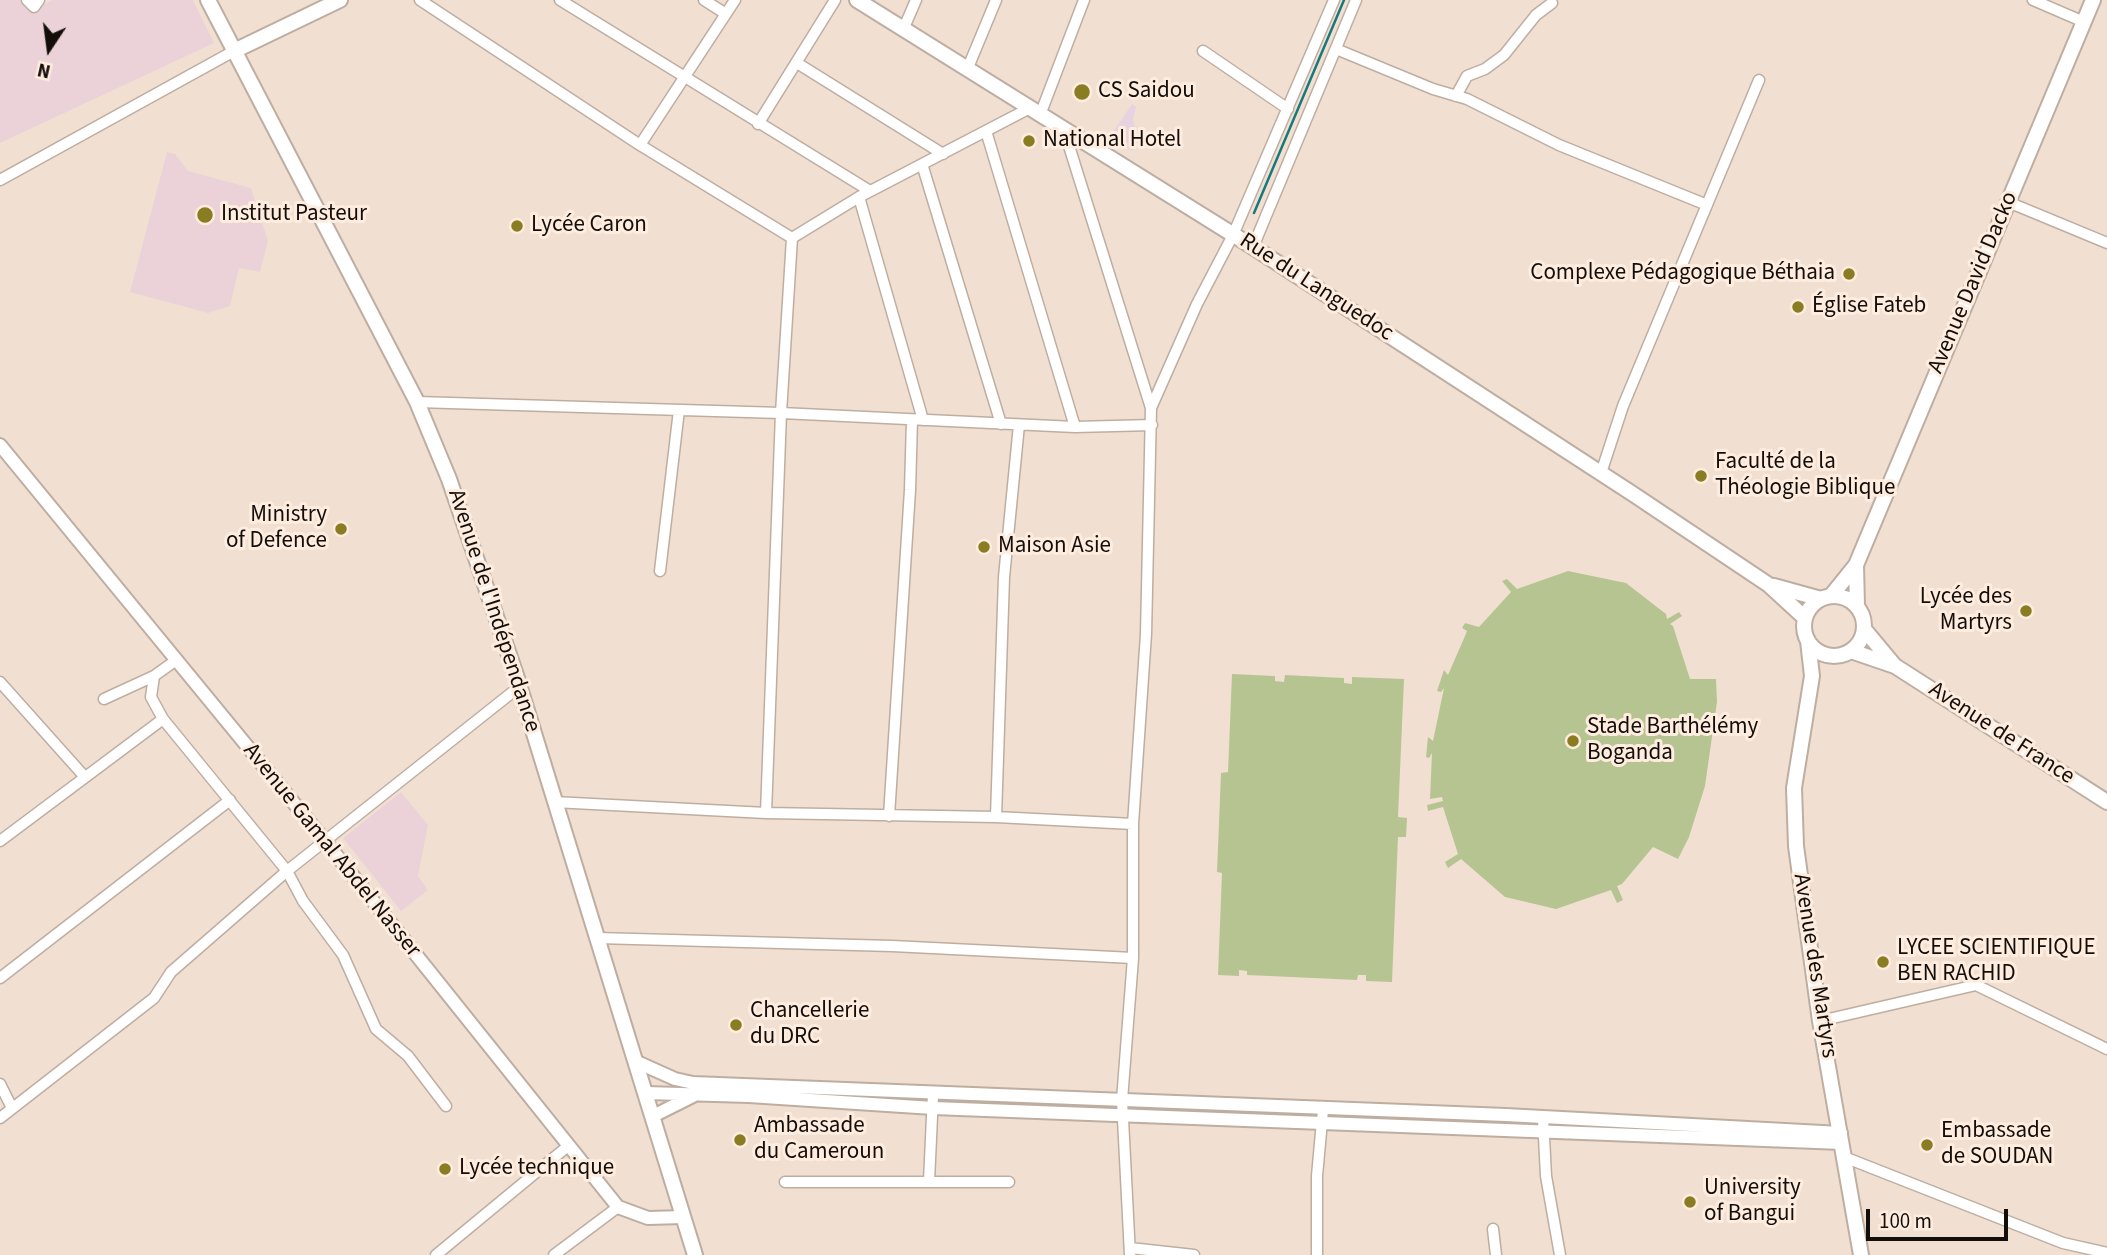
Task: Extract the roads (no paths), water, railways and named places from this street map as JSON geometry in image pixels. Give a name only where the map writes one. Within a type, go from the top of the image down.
[{"type":"main road","name":"Avenue de l'Indépendance","points":[[208,0],[417,402],[449,479],[519,687],[695,1255]]},
{"type":"main road","points":[[234,51],[340,0]]},
{"type":"main road","name":"Rue du Languedoc","points":[[857,0],[1253,247],[1601,473],[1769,585],[1805,618]]},
{"type":"main road","name":"Avenue David Dacko","points":[[1826,598],[1856,565],[2093,0]]},
{"type":"main road","name":"Avenue David Dacko","points":[[1856,565],[1857,606]]},
{"type":"main road","name":"Rue du Languedoc","points":[[1769,585],[1826,598]]},
{"type":"main road","points":[[1812,676],[1834,655],[1851,651],[1861,641],[1864,629],[1857,606],[1845,598],[1826,598],[1805,618],[1808,642],[1815,649],[1834,655]]},
{"type":"main road","name":"Avenue de France","points":[[1864,629],[1895,666]]},
{"type":"main road","name":"Avenue des Martyrs","points":[[1808,642],[1812,676],[1794,788],[1796,846],[1820,1021],[1861,1255]]},
{"type":"main road","name":"Avenue de France","points":[[1851,651],[1895,666],[2107,802]]},
{"type":"street","points":[[27,0],[34,7],[40,0]]},
{"type":"street","points":[[420,0],[640,145],[792,237]]},
{"type":"street","points":[[560,0],[684,79],[870,191]]},
{"type":"street","points":[[704,0],[726,14]]},
{"type":"street","points":[[640,145],[735,0]]},
{"type":"street","points":[[758,124],[835,0]]},
{"type":"street","points":[[903,30],[916,0]]},
{"type":"street","points":[[967,70],[996,0]]},
{"type":"street","points":[[792,237],[922,164],[986,131],[1034,112],[1084,0]]},
{"type":"street","points":[[1151,408],[1197,304],[1233,235],[1334,0]]},
{"type":"street","points":[[1253,247],[1356,0]]},
{"type":"street","points":[[2033,0],[2084,22]]},
{"type":"street","points":[[1456,96],[1467,76],[1485,69],[1504,55],[1536,15],[1552,2]]},
{"type":"street","points":[[1336,49],[1467,99],[1559,145],[1707,205]]},
{"type":"street","points":[[0,180],[234,51]]},
{"type":"street","points":[[1203,51],[1288,109]]},
{"type":"street","points":[[797,63],[943,154]]},
{"type":"street","points":[[1601,473],[1623,405],[1759,80]]},
{"type":"street","points":[[1063,130],[1151,408],[1152,425],[1146,634],[1133,824],[1133,958],[1122,1100],[1126,1229],[1130,1251],[1194,1255]]},
{"type":"street","points":[[986,131],[1075,427]]},
{"type":"street","points":[[922,164],[1001,424]]},
{"type":"street","points":[[859,197],[917,420],[889,816]]},
{"type":"street","points":[[2008,201],[2107,243]]},
{"type":"street","points":[[766,813],[781,413],[792,237]]},
{"type":"street","points":[[417,402],[781,413],[1075,427],[1152,425]]},
{"type":"street","points":[[660,571],[679,410]]},
{"type":"street","points":[[996,817],[1004,577],[1019,425]]},
{"type":"street","name":"Avenue Gamal Abdel Nasser","points":[[0,445],[5,461],[325,841],[618,1207]]},
{"type":"street","points":[[104,699],[154,676],[175,661]]},
{"type":"street","points":[[154,676],[151,697],[163,719],[287,871],[303,901],[327,929],[343,956],[376,1029],[408,1056],[446,1106]]},
{"type":"street","points":[[0,682],[84,776]]},
{"type":"street","points":[[0,1118],[154,998],[171,972],[287,871],[519,687]]},
{"type":"street","points":[[0,841],[163,719]]},
{"type":"street","points":[[0,978],[230,800]]},
{"type":"street","points":[[554,802],[766,813],[996,817],[1133,824]]},
{"type":"street","points":[[597,937],[1133,958]]},
{"type":"street","points":[[1820,1021],[1976,985],[2107,1049]]},
{"type":"street","points":[[636,1062],[675,1079],[693,1083],[1122,1115],[1323,1116],[1543,1125],[1842,1144],[2063,1243],[2107,1254]]},
{"type":"street","points":[[0,1084],[12,1108]]},
{"type":"street","points":[[646,1093],[933,1101],[1122,1100],[1323,1116]]},
{"type":"street","points":[[653,1116],[678,1100],[696,1094]]},
{"type":"street","points":[[929,1181],[933,1101]]},
{"type":"street","points":[[1317,1255],[1317,1176],[1323,1116]]},
{"type":"street","points":[[1543,1125],[1546,1176],[1560,1255]]},
{"type":"street","points":[[436,1255],[568,1146]]},
{"type":"street","points":[[785,1182],[1009,1182]]},
{"type":"street","points":[[554,1255],[618,1207],[648,1218],[683,1217]]},
{"type":"street","points":[[1493,1229],[1496,1255]]},
{"type":"waterway","points":[[1254,213],[1344,0]]},
{"type":"place","name":"CS Saidou","points":[[1082,92]]},
{"type":"place","name":"National Hotel","points":[[1029,141]]},
{"type":"place","name":"Institut Pasteur","points":[[205,215]]},
{"type":"place","name":"Lycée Caron","points":[[517,226]]},
{"type":"place","name":"Complexe Pédagogique Béthaia","points":[[1849,274]]},
{"type":"place","name":"Église Fateb","points":[[1798,307]]},
{"type":"place","name":"Faculté de la Théologie Biblique","points":[[1701,476]]},
{"type":"place","name":"Ministry of Defence","points":[[341,529]]},
{"type":"place","name":"Maison Asie","points":[[984,547]]},
{"type":"place","name":"Lycée des Martyrs","points":[[2026,611]]},
{"type":"place","name":"Stade Barthélémy Boganda","points":[[1573,741]]},
{"type":"place","name":"LYCEE SCIENTIFIQUE BEN RACHID","points":[[1883,962]]},
{"type":"place","name":"Chancellerie du DRC","points":[[736,1025]]},
{"type":"place","name":"Ambassade du Cameroun","points":[[740,1140]]},
{"type":"place","name":"Embassade de SOUDAN","points":[[1927,1145]]},
{"type":"place","name":"Lycée technique","points":[[445,1169]]},
{"type":"place","name":"University of Bangui","points":[[1690,1202]]}]
